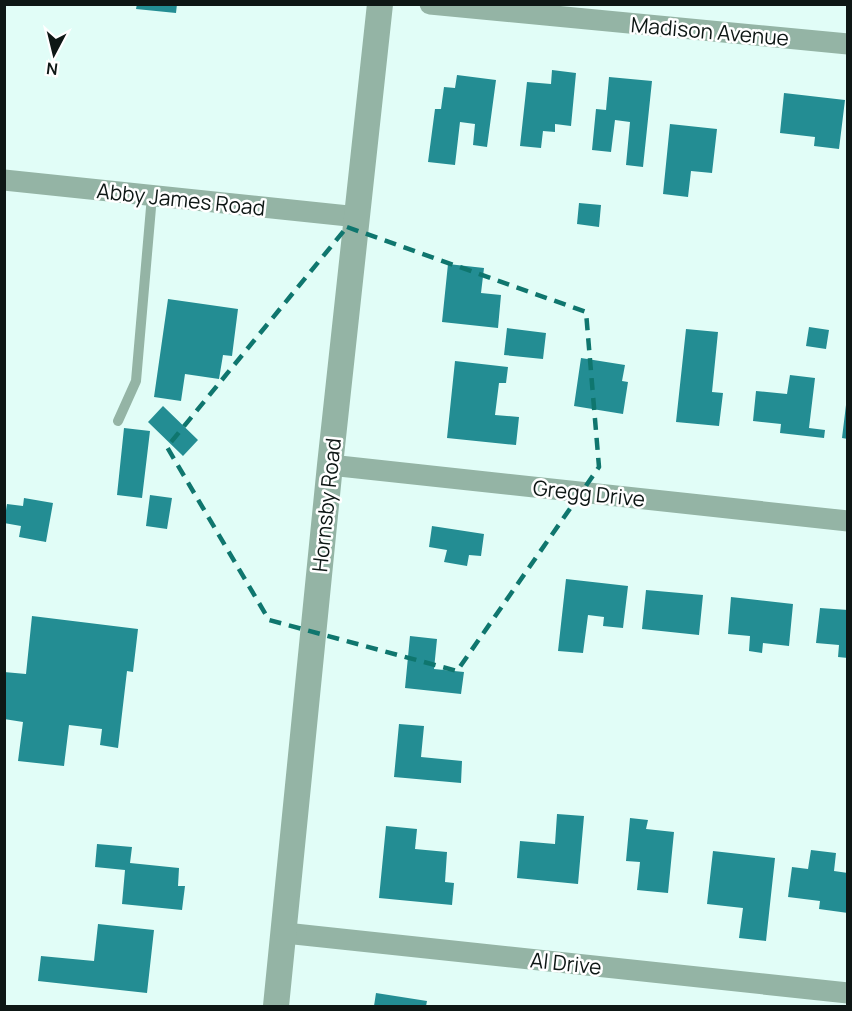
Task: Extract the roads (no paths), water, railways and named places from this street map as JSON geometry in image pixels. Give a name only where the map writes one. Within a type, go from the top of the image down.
[{"type":"street","name":"Hornsby Road","points":[[276,1006],[330,465],[380,4]]},
{"type":"street","name":"Madison Avenue","points":[[430,4],[848,44]]},
{"type":"street","name":"Abby James Road","points":[[4,180],[358,217]]},
{"type":"street","name":"Gregg Drive","points":[[330,465],[848,521]]},
{"type":"street","name":"Al Drive","points":[[285,933],[848,993]]},
{"type":"lane","points":[[118,421],[136,381],[152,196]]}]
